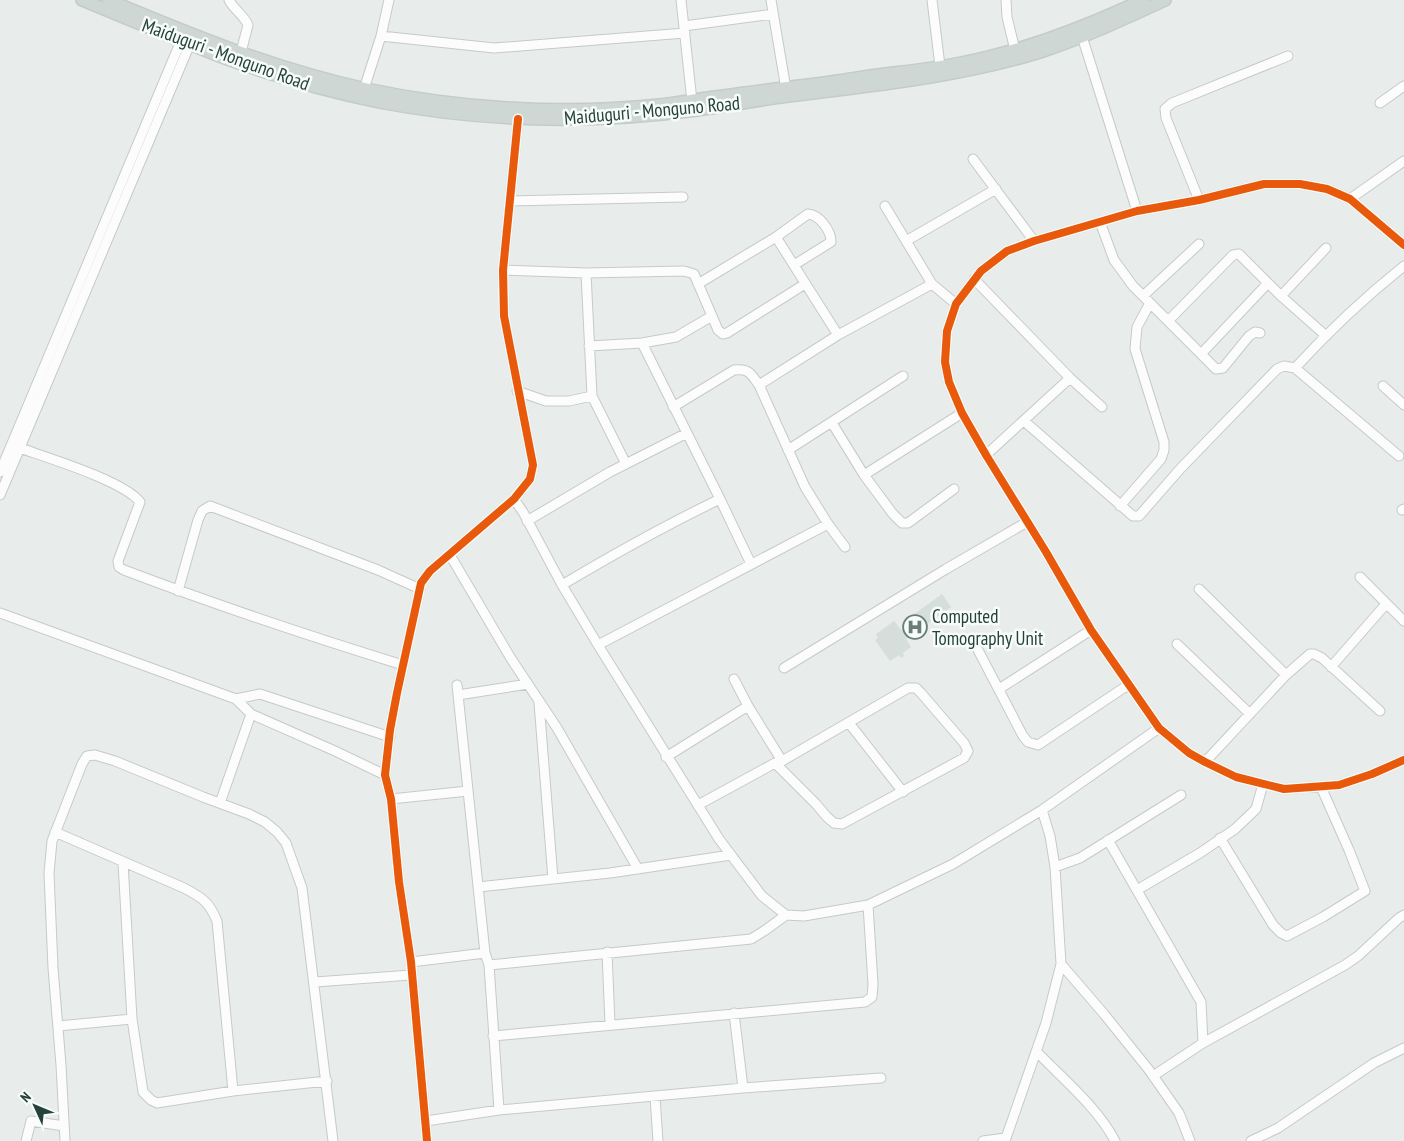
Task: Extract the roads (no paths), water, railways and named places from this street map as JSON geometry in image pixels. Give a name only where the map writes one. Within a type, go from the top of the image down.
[{"type":"main road","name":"Maiduguri - Monguno Road","points":[[82,0],[187,38],[241,52],[272,64],[364,88],[406,97],[510,108],[610,108],[656,105],[940,66],[975,60],[1081,32],[1165,0]]},
{"type":"main road","name":"Maiduguri - Monguno Road","points":[[108,0],[187,38],[265,72],[370,100],[458,114],[518,119],[616,117],[696,110],[902,82],[961,72],[1039,52],[1143,0]]},
{"type":"street","points":[[229,0],[248,26],[241,52]]},
{"type":"street","points":[[364,88],[389,0]]},
{"type":"street","points":[[681,0],[692,101]]},
{"type":"street","points":[[771,0],[786,88]]},
{"type":"street","points":[[932,0],[940,66]]},
{"type":"street","points":[[1006,0],[1007,16],[1015,50]]},
{"type":"street","points":[[380,36],[494,48],[684,29],[773,14]]},
{"type":"street","points":[[1081,32],[1137,212]]},
{"type":"street","points":[[0,495],[187,38]]},
{"type":"street","points":[[0,472],[187,38]]},
{"type":"street","points":[[1200,200],[1166,118],[1165,108],[1172,103],[1288,56]]},
{"type":"street","points":[[1380,103],[1404,86]]},
{"type":"street","points":[[427,1141],[410,962],[390,799],[385,775],[402,665],[422,583],[430,571],[514,499],[530,479],[533,466],[504,316],[502,270],[518,119]]},
{"type":"street","points":[[973,159],[1034,241]]},
{"type":"street","points":[[1350,199],[1404,161]]},
{"type":"street","points":[[1404,245],[1350,199],[1328,189],[1300,184],[1264,184],[1200,200],[1137,212],[1034,241],[1007,251],[981,271],[956,304],[947,331],[945,362],[949,382],[962,412],[986,455],[1091,630],[1159,728],[1189,753],[1205,762],[1236,777],[1284,789],[1339,784],[1372,774],[1404,760]]},
{"type":"street","points":[[906,241],[996,189]]},
{"type":"street","points":[[510,202],[683,197]]},
{"type":"street","points":[[885,206],[932,284],[956,304]]},
{"type":"street","points":[[698,284],[776,237],[808,214],[814,215],[820,220],[831,236],[832,242],[794,265]]},
{"type":"street","points":[[1100,222],[1114,260],[1133,286],[1216,369],[1223,368],[1249,336],[1255,332],[1260,333]]},
{"type":"street","points":[[776,237],[838,335]]},
{"type":"street","points":[[1120,506],[1161,459],[1164,450],[1164,442],[1135,348],[1137,328],[1146,299],[1199,244]]},
{"type":"street","points":[[1281,296],[1326,248]]},
{"type":"street","points":[[1168,321],[1236,253],[1281,296],[1325,334]]},
{"type":"street","points":[[1295,368],[1325,334],[1404,266]]},
{"type":"street","points":[[502,270],[586,273],[684,271],[694,274],[718,330],[722,334],[728,333],[805,284]]},
{"type":"street","points":[[586,273],[592,396],[626,464]]},
{"type":"street","points":[[974,279],[1070,378],[1102,407]]},
{"type":"street","points":[[1201,354],[1268,283]]},
{"type":"street","points":[[760,385],[838,335],[932,284]]},
{"type":"street","points":[[589,346],[676,337],[712,316]]},
{"type":"street","points":[[642,342],[751,564]]},
{"type":"street","points":[[1024,421],[1133,516],[1139,516],[1182,468],[1277,369],[1284,366],[1295,368],[1398,456]]},
{"type":"street","points":[[674,407],[734,370],[743,369],[750,373],[760,385],[804,487],[845,547]]},
{"type":"street","points":[[788,450],[904,376]]},
{"type":"street","points":[[986,455],[1070,378]]},
{"type":"street","points":[[1383,386],[1404,405]]},
{"type":"street","points":[[517,390],[546,401],[569,401],[592,396]]},
{"type":"street","points":[[864,475],[962,412]]},
{"type":"street","points":[[832,422],[864,475],[902,523],[908,523],[954,488]]},
{"type":"street","points":[[527,521],[626,464],[687,433]]},
{"type":"street","points":[[20,448],[126,489],[137,498],[140,502],[118,561],[119,567],[178,591],[308,636],[402,665]]},
{"type":"street","points":[[514,499],[562,585],[666,757],[731,855],[762,896],[786,915],[804,916],[868,905],[953,864],[1042,810],[1159,728]]},
{"type":"street","points":[[562,585],[641,538],[720,499]]},
{"type":"street","points":[[178,591],[198,520],[202,511],[210,506],[378,570],[420,589]]},
{"type":"street","points":[[784,668],[1027,522]]},
{"type":"street","points":[[598,645],[828,524]]},
{"type":"street","points":[[450,555],[528,684],[557,728],[638,869]]},
{"type":"street","points":[[1360,577],[1404,621]]},
{"type":"street","points":[[1199,589],[1286,675]]},
{"type":"street","points":[[1332,667],[1386,604]]},
{"type":"street","points":[[0,613],[236,699],[251,714],[385,775]]},
{"type":"street","points":[[999,689],[1091,630]]},
{"type":"street","points":[[1177,644],[1250,714]]},
{"type":"street","points":[[978,650],[1023,736],[1028,742],[1038,744],[1128,685]]},
{"type":"street","points":[[1205,762],[1286,675],[1310,654],[1322,658],[1380,711]]},
{"type":"street","points":[[698,805],[779,762],[908,688],[916,688],[964,743],[968,751],[964,758],[903,792],[842,824],[834,823],[779,762],[734,679]]},
{"type":"street","points":[[458,695],[528,684]]},
{"type":"street","points":[[457,685],[485,952],[489,965],[499,1110]]},
{"type":"street","points":[[236,699],[260,694],[390,736]]},
{"type":"street","points":[[539,701],[553,879]]},
{"type":"street","points":[[666,757],[748,706]]},
{"type":"street","points":[[220,803],[251,714]]},
{"type":"street","points":[[849,723],[903,792]]},
{"type":"street","points":[[65,1141],[53,968],[49,873],[52,841],[82,764],[88,756],[96,755],[249,814],[265,822],[286,843],[302,888],[333,1141]]},
{"type":"street","points":[[1137,890],[1200,853],[1235,829],[1256,809],[1263,784]]},
{"type":"street","points":[[1220,838],[1273,926],[1281,934],[1287,936],[1323,917],[1365,891],[1321,787]]},
{"type":"street","points":[[390,799],[468,791]]},
{"type":"street","points":[[1055,867],[1080,858],[1181,795]]},
{"type":"street","points":[[983,1141],[1005,1140],[1037,1052],[1061,964],[1055,867],[1050,836],[1042,810]]},
{"type":"street","points":[[55,832],[184,888],[202,898],[211,907],[217,921],[233,1091]]},
{"type":"street","points":[[1108,840],[1201,1002],[1203,1043]]},
{"type":"street","points":[[478,887],[638,869],[731,855]]},
{"type":"street","points":[[124,863],[132,1019],[143,1092],[157,1103],[193,1099],[233,1091],[326,1081]]},
{"type":"street","points":[[493,1036],[865,1002],[872,997],[873,984],[868,905]]},
{"type":"street","points":[[489,965],[751,939],[786,915]]},
{"type":"street","points":[[1153,1076],[1203,1043],[1345,965],[1358,956],[1398,918],[1404,915]]},
{"type":"street","points":[[410,962],[485,952]]},
{"type":"street","points":[[608,952],[610,1024]]},
{"type":"street","points":[[1061,964],[1153,1076],[1179,1113],[1190,1141]]},
{"type":"street","points":[[314,982],[411,976]]},
{"type":"street","points":[[734,1013],[743,1088]]},
{"type":"street","points":[[58,1026],[132,1019]]},
{"type":"street","points":[[1251,1141],[1278,1128],[1374,1063],[1404,1048]]},
{"type":"street","points":[[1037,1052],[1083,1099],[1109,1129],[1115,1141]]},
{"type":"street","points":[[426,1121],[499,1110],[743,1088],[882,1078]]},
{"type":"street","points":[[655,1097],[658,1141]]},
{"type":"street","points":[[26,1141],[31,1121],[64,1126]]},
{"type":"place","name":"Computed Tomography Unit","points":[[915,627]]}]
